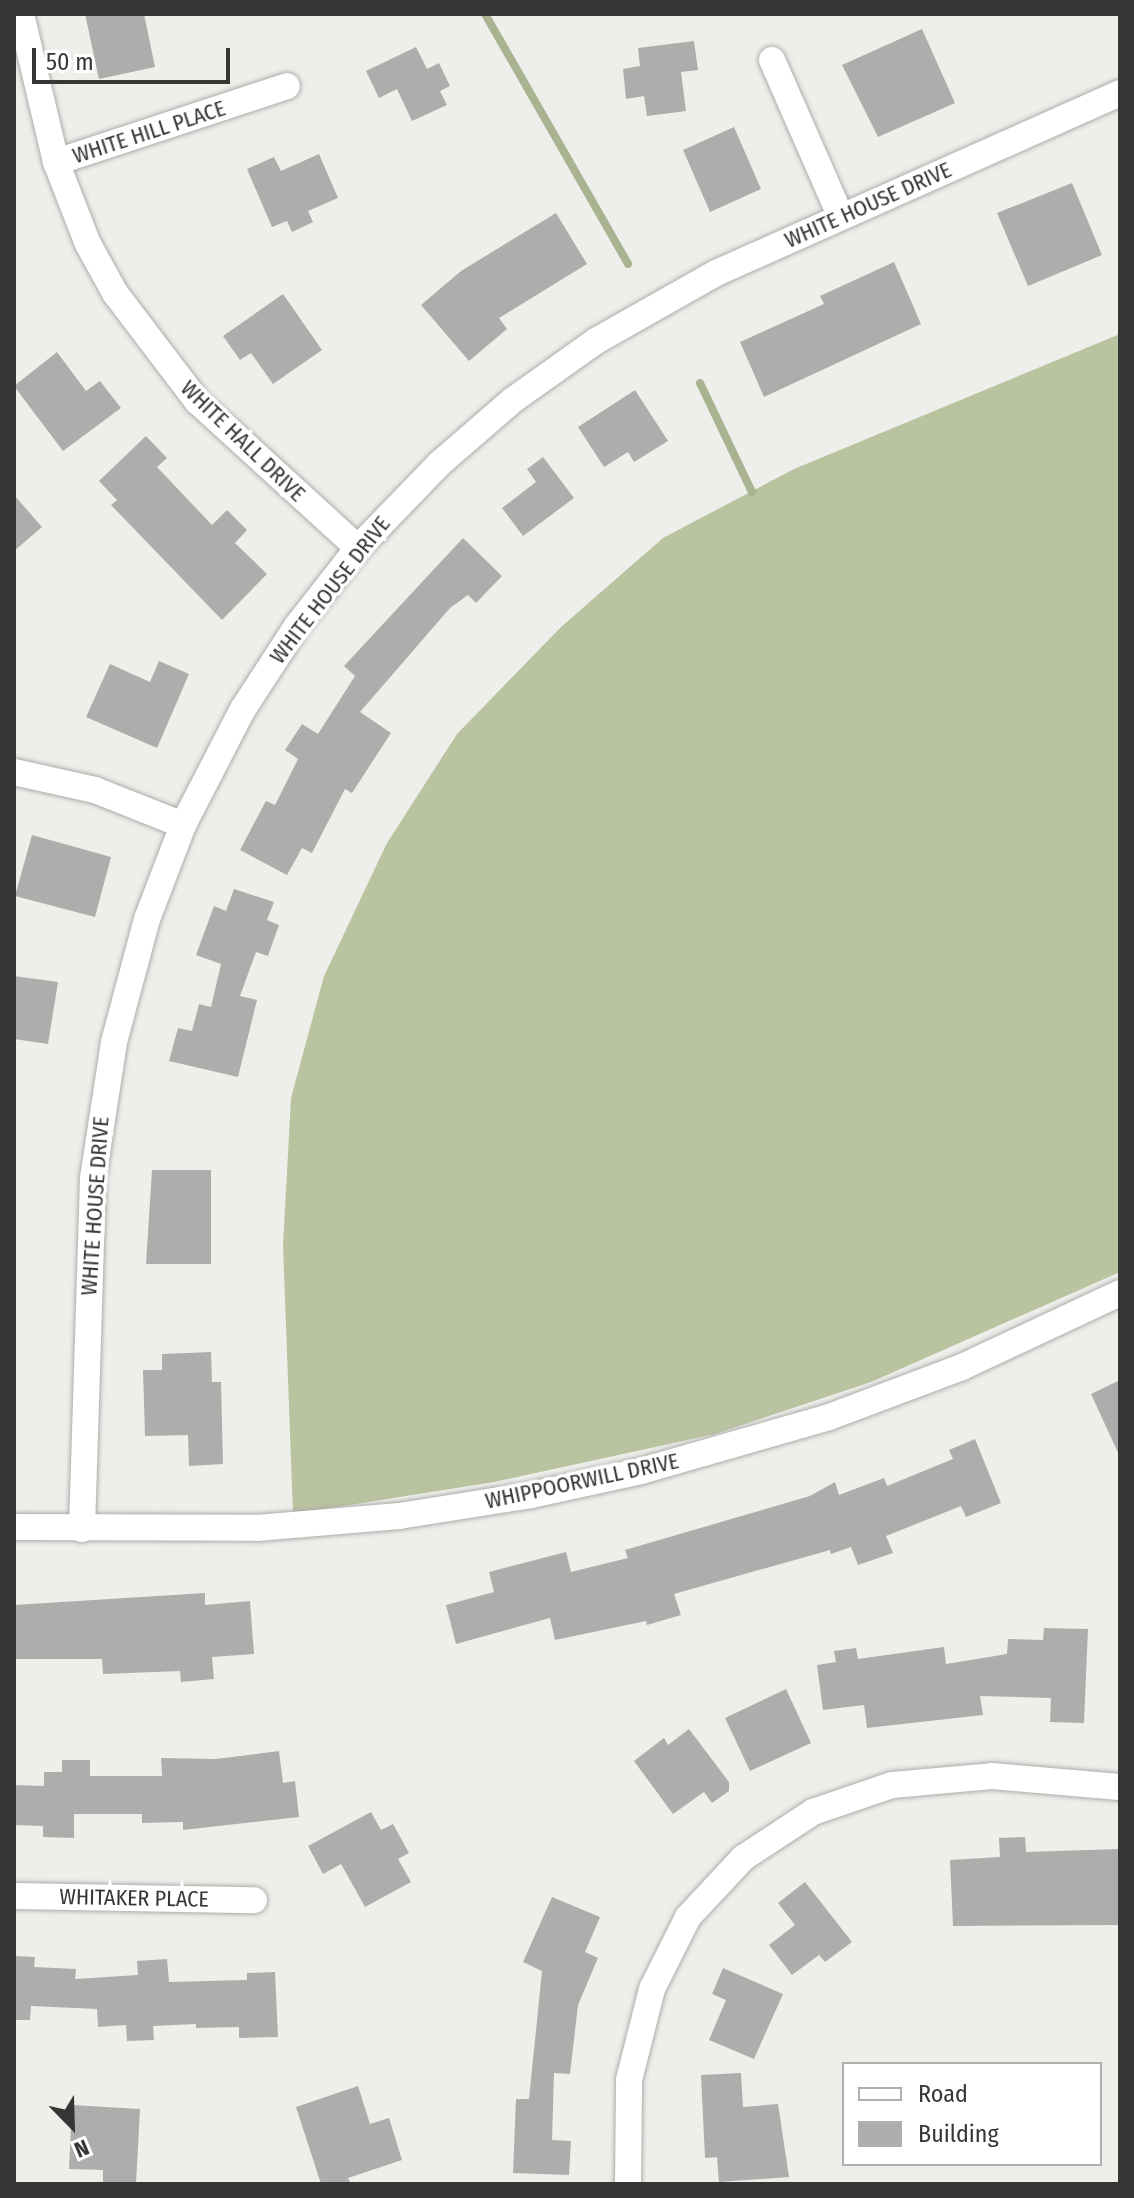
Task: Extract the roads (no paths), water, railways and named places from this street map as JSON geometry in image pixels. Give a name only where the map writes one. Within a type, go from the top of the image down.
[{"type":"street","name":"WHITE HALL DRIVE","points":[[21,14],[56,162],[100,269],[163,360],[231,436],[358,548]]},
{"type":"street","points":[[772,60],[841,217]]},
{"type":"street","name":"WHITE HILL PLACE","points":[[56,162],[287,86]]},
{"type":"street","name":"WHITE HOUSE DRIVE","points":[[82,1529],[98,1130],[134,963],[183,825],[265,674],[358,548],[448,455],[564,362],[688,286],[1120,93]]},
{"type":"street","points":[[14,772],[95,790],[183,825]]},
{"type":"street","name":"WHIPPOORWILL DRIVE","points":[[14,1527],[82,1529],[327,1524],[466,1506],[641,1471],[891,1395],[1120,1293]]},
{"type":"street","points":[[628,2184],[629,2080],[652,1989],[688,1917],[743,1858],[813,1812],[892,1785],[992,1776],[1120,1787]]},
{"type":"street","name":"WHITAKER PLACE","points":[[14,1896],[254,1900]]},
{"type":"waterway","points":[[485,14],[628,264]]},
{"type":"waterway","points":[[700,383],[752,492]]}]
